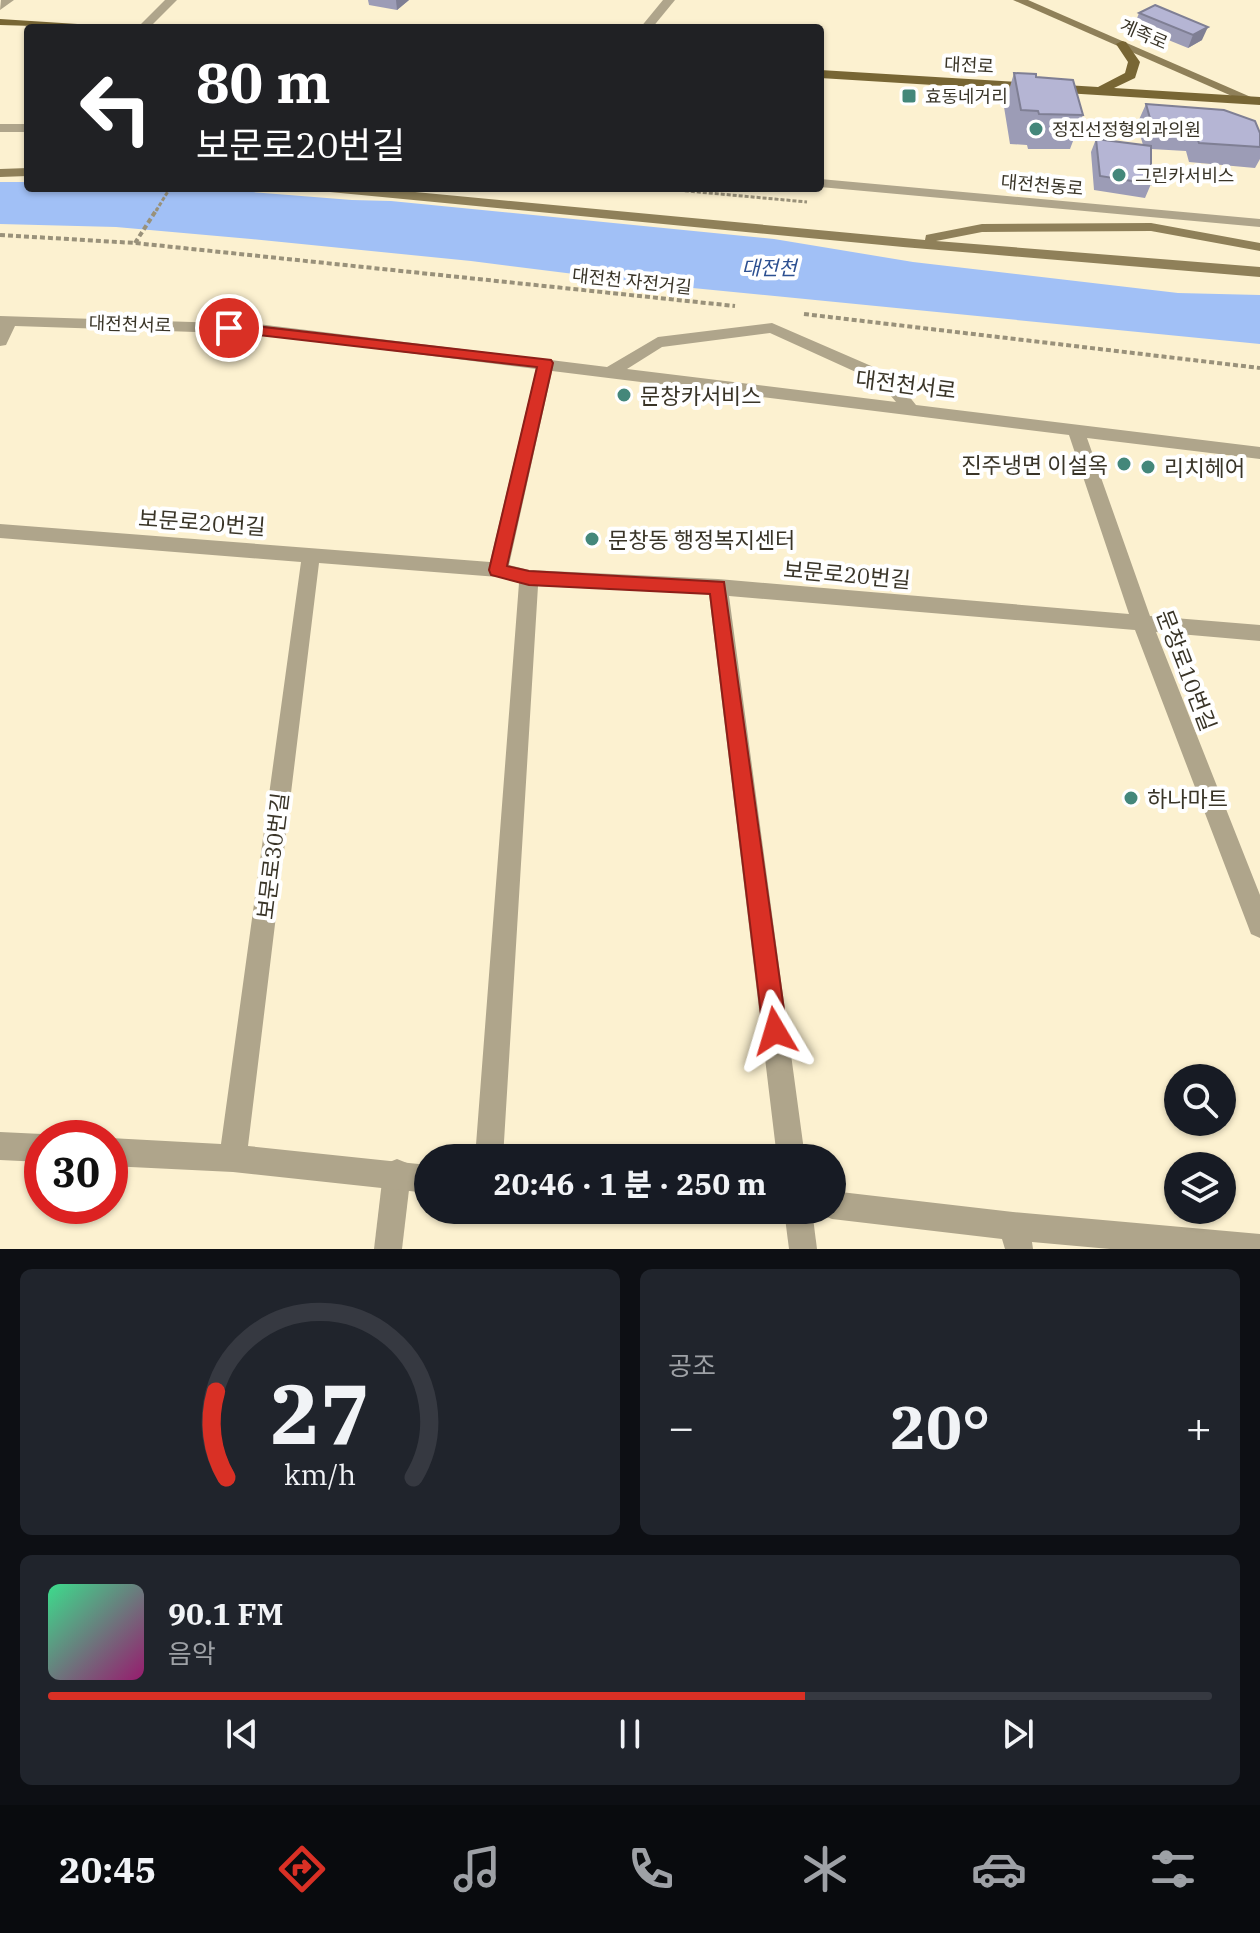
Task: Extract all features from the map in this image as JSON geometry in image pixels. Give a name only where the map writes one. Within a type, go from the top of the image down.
[{"type":"main road","name":"계족로","points":[[1019,0],[1257,101]]},
{"type":"main road","points":[[0,22],[31,24]]},
{"type":"main road","points":[[1099,90],[1131,75],[1134,62],[1122,44]]},
{"type":"main road","name":"대전로","points":[[824,74],[1257,101]]},
{"type":"main road","points":[[0,173],[24,172]]},
{"type":"main road","points":[[372,192],[903,243],[1260,272]]},
{"type":"main road","points":[[903,243],[982,228],[1149,220],[1260,247]]},
{"type":"street","points":[[0,7],[8,0]]},
{"type":"street","points":[[147,24],[171,0]]},
{"type":"street","points":[[649,24],[669,0]]},
{"type":"street","points":[[0,128],[24,128]]},
{"type":"street","name":"대전천동로","points":[[824,183],[1149,220],[1260,223]]},
{"type":"street","points":[[772,328],[777,311]]},
{"type":"street","points":[[0,341],[5,321]]},
{"type":"street","name":"대전천서로","points":[[5,321],[258,329],[1254,452]]},
{"type":"street","points":[[612,371],[658,342],[772,328],[886,379],[910,408]]},
{"type":"street","points":[[498,570],[546,363]]},
{"type":"street","name":"문창로10번길","points":[[1075,429],[1142,622],[1260,926]]},
{"type":"street","points":[[1254,452],[1260,470]]},
{"type":"street","name":"보문로20번길","points":[[0,531],[498,570],[529,578],[718,587],[1260,633]]},
{"type":"street","name":"보문로30번길","points":[[233,1158],[311,555]]},
{"type":"street","points":[[490,1144],[529,578]]},
{"type":"street","points":[[718,587],[789,1144]]},
{"type":"street","points":[[0,1146],[24,1147]]},
{"type":"street","points":[[128,1153],[233,1158],[414,1176]]},
{"type":"street","points":[[388,1249],[397,1173]]},
{"type":"street","points":[[846,1207],[1016,1237],[1260,1248]]},
{"type":"street","points":[[800,1224],[803,1249]]},
{"type":"path","points":[[135,243],[167,192]]},
{"type":"path","name":"대전천 자전거길","points":[[0,235],[135,243],[777,311],[1260,368]]},
{"type":"water","name":"대전천","points":[[0,182],[24,182],[24,192],[251,192],[391,201],[774,239],[913,262],[1178,293],[1260,295],[1260,344],[662,285],[471,261],[251,239],[116,227],[0,224]]},
{"type":"building","points":[[1155,5],[1208,27],[1193,35],[1139,13]]},
{"type":"building","points":[[1014,73],[1073,80],[1083,115],[1039,114],[1038,111],[1021,110]]},
{"type":"building","points":[[1146,104],[1224,110],[1255,121],[1260,133],[1260,147],[1199,143],[1195,132],[1153,129]]},
{"type":"building","points":[[1096,139],[1151,146],[1151,184],[1100,176]]},
{"type":"place","name":"효동네거리","points":[[909,96]]},
{"type":"place","name":"정진선정형외과의원","points":[[1036,129]]},
{"type":"place","name":"그린카서비스","points":[[1119,175]]},
{"type":"place","name":"문창카서비스","points":[[624,395]]},
{"type":"place","name":"진주냉면 이설옥","points":[[1124,464]]},
{"type":"place","name":"리치헤어","points":[[1148,467]]},
{"type":"place","name":"문창동 행정복지센터","points":[[592,539]]},
{"type":"place","name":"하나마트","points":[[1131,798]]},
{"type":"route","points":[[229,328],[546,363],[498,570],[529,578],[718,587],[775,1031]]}]
